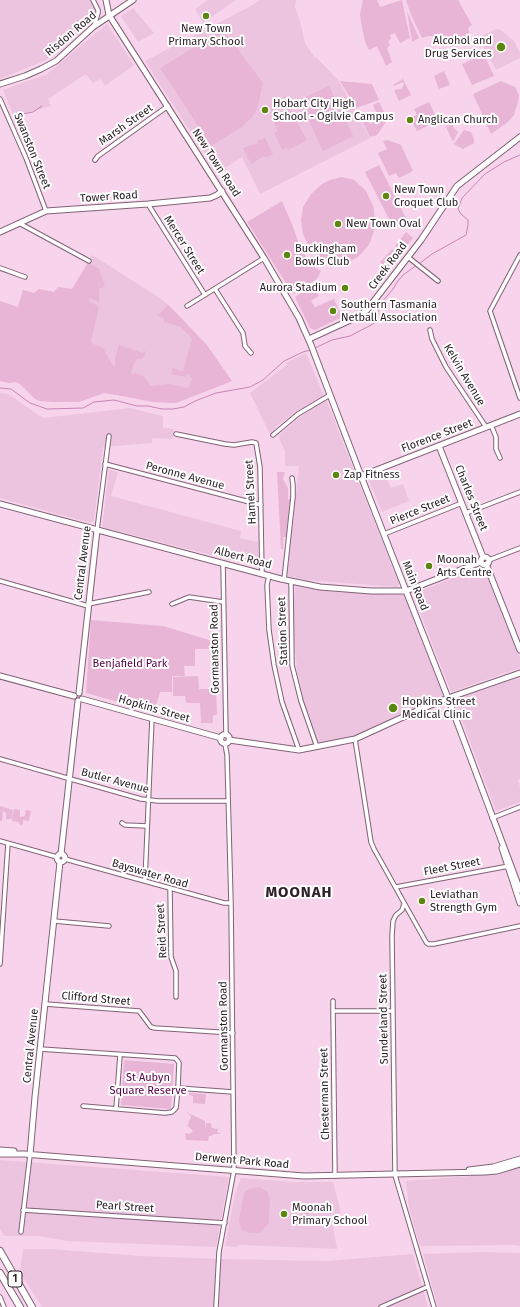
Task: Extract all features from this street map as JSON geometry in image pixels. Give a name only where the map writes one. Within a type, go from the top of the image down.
[{"type":"highway","name":"1","points":[[0,1251],[32,1307]]},
{"type":"highway","name":"1","points":[[0,1273],[20,1307]]},
{"type":"street","points":[[93,27],[98,13],[98,7],[94,0]]},
{"type":"street","name":"New Town Road","points":[[106,0],[109,15],[264,258],[289,299],[309,339]]},
{"type":"street","name":"Risdon Road","points":[[0,84],[41,70],[56,61],[93,27],[130,1]]},
{"type":"street","name":"Swanston Street","points":[[0,99],[26,158],[46,211]]},
{"type":"street","name":"Marsh Street","points":[[95,160],[98,156],[168,106]]},
{"type":"street","name":"Creek Road","points":[[309,339],[364,313],[408,257],[457,186],[520,137]]},
{"type":"street","name":"Tower Road","points":[[0,232],[46,211],[210,198],[222,191]]},
{"type":"street","name":"Mercer Street","points":[[148,204],[205,295]]},
{"type":"street","points":[[20,222],[89,261]]},
{"type":"street","points":[[520,255],[490,311],[520,398]]},
{"type":"street","points":[[408,257],[438,281]]},
{"type":"street","points":[[187,306],[264,258]]},
{"type":"street","points":[[0,268],[25,277]]},
{"type":"street","points":[[215,289],[243,333],[245,346],[251,353]]},
{"type":"street","name":"Kelvin Avenue","points":[[430,330],[432,339],[446,367],[496,437],[496,449],[500,458]]},
{"type":"street","name":"Main Road","points":[[309,339],[448,698],[520,890]]},
{"type":"street","points":[[273,435],[298,414],[330,395]]},
{"type":"street","name":"Florence Street","points":[[361,476],[520,414]]},
{"type":"street","name":"Hamel Street","points":[[176,434],[230,445],[252,442],[256,443],[260,462],[262,574]]},
{"type":"street","name":"Central Avenue","points":[[21,1232],[88,605],[109,436]]},
{"type":"street","name":"Charles Street","points":[[439,446],[520,650]]},
{"type":"street","name":"Peronne Avenue","points":[[106,464],[261,505]]},
{"type":"street","points":[[284,580],[294,486],[292,478]]},
{"type":"street","points":[[466,513],[520,492]]},
{"type":"street","name":"Pierce Street","points":[[384,534],[462,503]]},
{"type":"street","name":"Albert Road","points":[[0,504],[291,582],[328,588],[371,591],[406,591],[520,548]]},
{"type":"street","name":"Gormanston Road","points":[[223,563],[223,736]]},
{"type":"street","points":[[269,575],[267,585],[269,630],[274,666],[282,702],[299,750]]},
{"type":"street","points":[[0,581],[88,605],[149,592]]},
{"type":"street","name":"Station Street","points":[[291,582],[292,665],[301,701],[317,747]]},
{"type":"street","points":[[172,604],[189,597],[223,602]]},
{"type":"street","points":[[227,742],[229,737],[223,736],[221,742],[299,750],[355,739],[448,698],[520,673]]},
{"type":"street","name":"Hopkins Street","points":[[0,676],[223,736]]},
{"type":"street","points":[[145,881],[152,718]]},
{"type":"street","points":[[355,739],[372,842],[425,941],[428,944],[434,944],[520,926]]},
{"type":"street","name":"Gormanston Road","points":[[216,1307],[219,1258],[234,1170],[231,903],[227,742]]},
{"type":"street","name":"Butler Avenue","points":[[0,759],[149,800],[190,802],[228,801]]},
{"type":"street","points":[[492,818],[520,807]]},
{"type":"street","points":[[122,823],[125,825],[147,826]]},
{"type":"street","name":"Bayswater Road","points":[[0,841],[224,904],[231,903]]},
{"type":"street","points":[[0,964],[8,843]]},
{"type":"street","name":"Main Road","points":[[510,865],[520,903]]},
{"type":"street","name":"Fleet Street","points":[[396,887],[510,865]]},
{"type":"street","name":"Reid Street","points":[[170,888],[171,957],[176,971],[176,997]]},
{"type":"street","name":"Sunderland Street","points":[[404,904],[402,910],[396,915],[393,921],[392,936],[395,1175],[434,1307]]},
{"type":"street","points":[[54,920],[109,926]]},
{"type":"street","name":"Chesterman Street","points":[[333,1000],[335,1176]]},
{"type":"street","name":"Clifford Street","points":[[45,1004],[139,1011],[151,1027],[155,1028],[233,1033]]},
{"type":"street","points":[[333,1012],[392,1011]]},
{"type":"street","points":[[40,1049],[175,1058],[179,1063],[176,1108],[172,1112],[165,1113],[83,1106]]},
{"type":"street","points":[[116,1109],[120,1055]]},
{"type":"street","points":[[178,1088],[233,1092]]},
{"type":"street","name":"Derwent Park Road","points":[[0,1150],[30,1155],[234,1170],[284,1176],[395,1175],[476,1172],[497,1170],[520,1164]]},
{"type":"street","name":"Derwent Park Road","points":[[0,1154],[24,1154]]},
{"type":"street","name":"Derwent Park Road","points":[[459,1172],[493,1167],[520,1159]]},
{"type":"street","name":"Pearl Street","points":[[23,1210],[225,1223]]},
{"type":"street","points":[[381,1307],[427,1287]]},
{"type":"street","points":[[0,1297],[4,1307]]},
{"type":"shaded area","points":[[0,0],[91,0],[95,6],[95,20],[46,60],[0,79]]},
{"type":"shaded area","name":"New Town Primary School","points":[[208,0],[236,0],[203,23],[195,9]]},
{"type":"shaded area","name":"Hobart City High School - Ogilvie Campus","points":[[260,0],[296,0],[295,7],[305,43],[315,58],[316,57],[339,81],[370,138],[260,194],[242,157],[217,173],[145,61]]},
{"type":"shaded area","points":[[133,8],[154,33],[138,42],[121,16]]},
{"type":"shaded area","points":[[107,24],[134,65],[105,86],[101,79],[93,83],[86,74],[48,99],[51,106],[14,117],[3,90],[47,74]]},
{"type":"shaded area","name":"Alcohol and Drug Services","points":[[496,29],[501,30],[514,41],[520,53],[520,58],[496,70],[479,37]]},
{"type":"shaded area","points":[[92,255],[157,296],[172,308],[206,344],[232,381],[176,403],[153,402],[104,393],[79,402],[40,401],[35,399],[16,382],[9,383],[0,381],[0,301],[18,307],[23,290],[34,293],[39,289],[54,292],[58,287],[72,289]]},
{"type":"shaded area","points":[[306,353],[324,396],[297,411],[274,428],[276,431],[270,434],[250,393],[287,365],[286,363]]},
{"type":"shaded area","points":[[0,393],[8,394],[43,418],[130,408],[163,416],[163,428],[174,429],[173,439],[152,438],[152,443],[103,447],[94,520],[90,523],[0,498]]},
{"type":"shaded area","points":[[326,399],[399,584],[397,587],[306,580],[287,576],[299,466],[285,466],[285,451],[278,436],[300,417]]},
{"type":"shaded area","points":[[109,470],[118,472],[111,496],[241,531],[240,538],[258,542],[258,567],[102,527]]},
{"type":"shaded area","points":[[384,472],[391,488],[403,484],[409,501],[382,512],[368,478]]},
{"type":"shaded area","points":[[483,566],[520,657],[520,668],[451,692],[413,594]]},
{"type":"shaded area","points":[[295,586],[335,592],[404,595],[443,695],[353,737],[319,744],[304,702],[297,671],[293,623]]},
{"type":"shaded area","points":[[520,676],[520,779],[518,780],[520,787],[520,802],[496,811],[454,699]]},
{"type":"shaded area","points":[[0,1160],[229,1177],[216,1247],[67,1241],[39,1236],[4,1236],[0,1229]]},
{"type":"shaded area","points":[[520,1168],[520,1246],[420,1246],[409,1208],[406,1181],[498,1174]]},
{"type":"shaded area","name":"Moonah Primary School","points":[[241,1178],[294,1182],[333,1182],[341,1213],[331,1215],[337,1249],[240,1245],[236,1247],[225,1246],[235,1194]]},
{"type":"shaded area","points":[[23,1249],[50,1249],[141,1256],[326,1261],[413,1254],[428,1307],[42,1307],[20,1272]]},
{"type":"shaded area","points":[[482,1252],[520,1253],[520,1307],[438,1307],[423,1254]]},
{"type":"green space","points":[[363,0],[377,0],[380,7],[402,0],[410,38],[400,43],[395,33],[390,35],[391,39],[388,41],[390,45],[387,48],[392,62],[386,66],[377,46],[369,50],[365,42],[360,14]]},
{"type":"green space","points":[[406,0],[458,0],[472,25],[468,28],[471,37],[428,36],[422,38],[411,15]]},
{"type":"green space","points":[[407,11],[419,38],[412,42]]},
{"type":"green space","points":[[220,32],[228,36],[263,83],[257,110],[251,118],[243,126],[211,146],[160,68]]},
{"type":"green space","points":[[484,54],[494,76],[472,85],[462,64]]},
{"type":"green space","points":[[444,71],[450,85],[439,89],[434,76]]},
{"type":"green space","points":[[403,79],[411,95],[399,101],[394,90],[401,89],[404,85],[403,82],[394,86],[393,85]]},
{"type":"green space","points":[[340,81],[372,84],[379,100],[356,108]]},
{"type":"green space","points":[[501,81],[515,87],[519,95],[518,102],[514,115],[508,122],[491,134],[473,94]]},
{"type":"green space","points":[[329,86],[353,136],[323,151],[299,100]]},
{"type":"green space","points":[[379,102],[386,116],[386,122],[377,135],[370,137],[359,115],[364,113],[370,124],[379,119],[373,105]]},
{"type":"green space","points":[[429,102],[438,121],[417,131],[410,118],[417,115],[414,109]]},
{"type":"green space","points":[[289,108],[307,140],[288,150],[285,146],[286,148],[282,150],[274,133],[278,131],[271,117]]},
{"type":"green space","points":[[451,118],[453,121],[453,127],[458,132],[453,142],[446,127],[451,127],[446,126],[444,122]]},
{"type":"green space","points":[[464,130],[471,132],[474,143],[463,149],[454,144]]},
{"type":"green space","points":[[265,138],[273,154],[265,158],[264,156],[251,164],[243,148],[258,143],[257,141]]},
{"type":"green space","points":[[387,140],[401,145],[413,171],[399,178],[396,173],[389,176],[378,153],[387,149],[383,141]]},
{"type":"green space","name":"New Town Croquet Club","points":[[379,165],[407,220],[393,227],[365,172]]},
{"type":"green space","name":"New Town Oval","points":[[342,177],[354,180],[366,191],[374,208],[375,227],[368,246],[358,257],[347,263],[335,264],[321,259],[310,249],[303,234],[301,220],[303,207],[311,194],[322,184]]},
{"type":"green space","name":"Buckingham Bowls Club","points":[[282,201],[299,244],[310,265],[321,271],[317,279],[293,294],[247,222]]},
{"type":"green space","points":[[406,232],[413,238],[402,252],[395,246]]},
{"type":"green space","points":[[392,249],[399,255],[387,268],[380,262]]},
{"type":"green space","points":[[88,263],[99,269],[105,286],[103,288],[99,288],[99,302],[90,298],[89,301],[99,307],[91,343],[103,348],[113,366],[115,365],[115,358],[119,345],[143,353],[144,351],[146,352],[144,357],[137,359],[134,364],[131,372],[132,375],[135,373],[143,376],[150,386],[168,384],[189,388],[192,378],[190,378],[190,375],[187,374],[186,377],[171,374],[173,368],[183,371],[192,339],[181,327],[164,322],[164,318],[157,316],[168,305],[206,344],[232,381],[176,403],[153,402],[104,393],[79,402],[40,401],[35,399],[16,382],[9,383],[0,381],[0,301],[18,307],[23,290],[34,293],[39,289],[54,292],[58,287],[72,289]]},
{"type":"green space","name":"Southern Tasmania Netball Association","points":[[313,286],[319,296],[311,301],[315,307],[334,299],[342,317],[315,330],[310,328],[295,297]]},
{"type":"green space","points":[[277,472],[285,472],[283,479],[288,488],[288,499],[291,499],[287,537],[283,537],[283,549],[281,549]]},
{"type":"green space","name":"Benjafield Park","points":[[91,620],[163,626],[219,643],[220,649],[195,649],[195,666],[184,666],[185,676],[172,676],[172,692],[160,692],[154,712],[86,693]]},
{"type":"green space","points":[[198,676],[199,689],[216,689],[217,715],[213,715],[213,723],[201,723],[200,703],[186,703],[185,696],[173,696],[173,677]]},
{"type":"green space","points":[[0,806],[13,810],[12,819],[6,819],[6,813],[3,810],[2,821],[0,821]]},
{"type":"green space","points":[[14,809],[20,810],[20,817],[25,816],[26,810],[31,811],[29,821],[23,820],[23,824],[21,825],[19,822],[12,821]]},
{"type":"green space","name":"St Aubyn Square Reserve","points":[[124,1060],[174,1064],[171,1109],[121,1105]]},
{"type":"green space","points":[[189,1093],[206,1094],[205,1104],[193,1103],[193,1096],[189,1095]]},
{"type":"green space","points":[[186,1112],[205,1121],[205,1130],[206,1123],[211,1123],[212,1128],[218,1129],[217,1133],[220,1134],[209,1136],[208,1141],[186,1140],[185,1133],[190,1134],[193,1131],[187,1125],[191,1116]]},
{"type":"green space","points":[[259,1187],[267,1192],[270,1199],[269,1223],[262,1231],[258,1233],[250,1233],[241,1229],[239,1220],[244,1193],[249,1189]]},
{"type":"green space","points":[[301,1206],[308,1206],[309,1222],[301,1223]]},
{"type":"waterway","points":[[18,115],[33,112],[42,106]]},
{"type":"waterway","points":[[419,264],[432,254],[466,235],[468,220],[458,209],[462,198],[485,174],[504,162],[520,155]]},
{"type":"waterway","points":[[315,348],[332,340],[350,336],[373,324],[376,321],[377,314],[383,301],[403,275],[417,265]]},
{"type":"waterway","points":[[0,388],[11,389],[30,403],[47,409],[83,408],[94,402],[114,400],[137,406],[173,409],[184,407],[216,393],[250,387],[263,380],[284,361],[310,350]]},
{"type":"place","name":"New Town Primary School","points":[[206,16]]},
{"type":"place","name":"Alcohol and Drug Services","points":[[501,47]]},
{"type":"place","name":"Hobart City High School - Ogilvie Campus","points":[[265,110]]},
{"type":"place","name":"Anglican Church","points":[[410,120]]},
{"type":"place","name":"New Town Croquet Club","points":[[386,196]]},
{"type":"place","name":"New Town Oval","points":[[338,224]]},
{"type":"place","name":"Buckingham Bowls Club","points":[[287,255]]},
{"type":"place","name":"Aurora Stadium","points":[[345,288]]},
{"type":"place","name":"Southern Tasmania Netball Association","points":[[333,311]]},
{"type":"place","name":"Zap Fitness","points":[[336,475]]},
{"type":"place","name":"Moonah Arts Centre","points":[[429,566]]},
{"type":"place","name":"Hopkins Street Medical Clinic","points":[[393,708]]},
{"type":"place","name":"Leviathan Strength Gym","points":[[422,901]]},
{"type":"place","name":"Moonah Primary School","points":[[284,1214]]},
{"type":"district","name":"MOONAH","points":[[299,893]]}]
